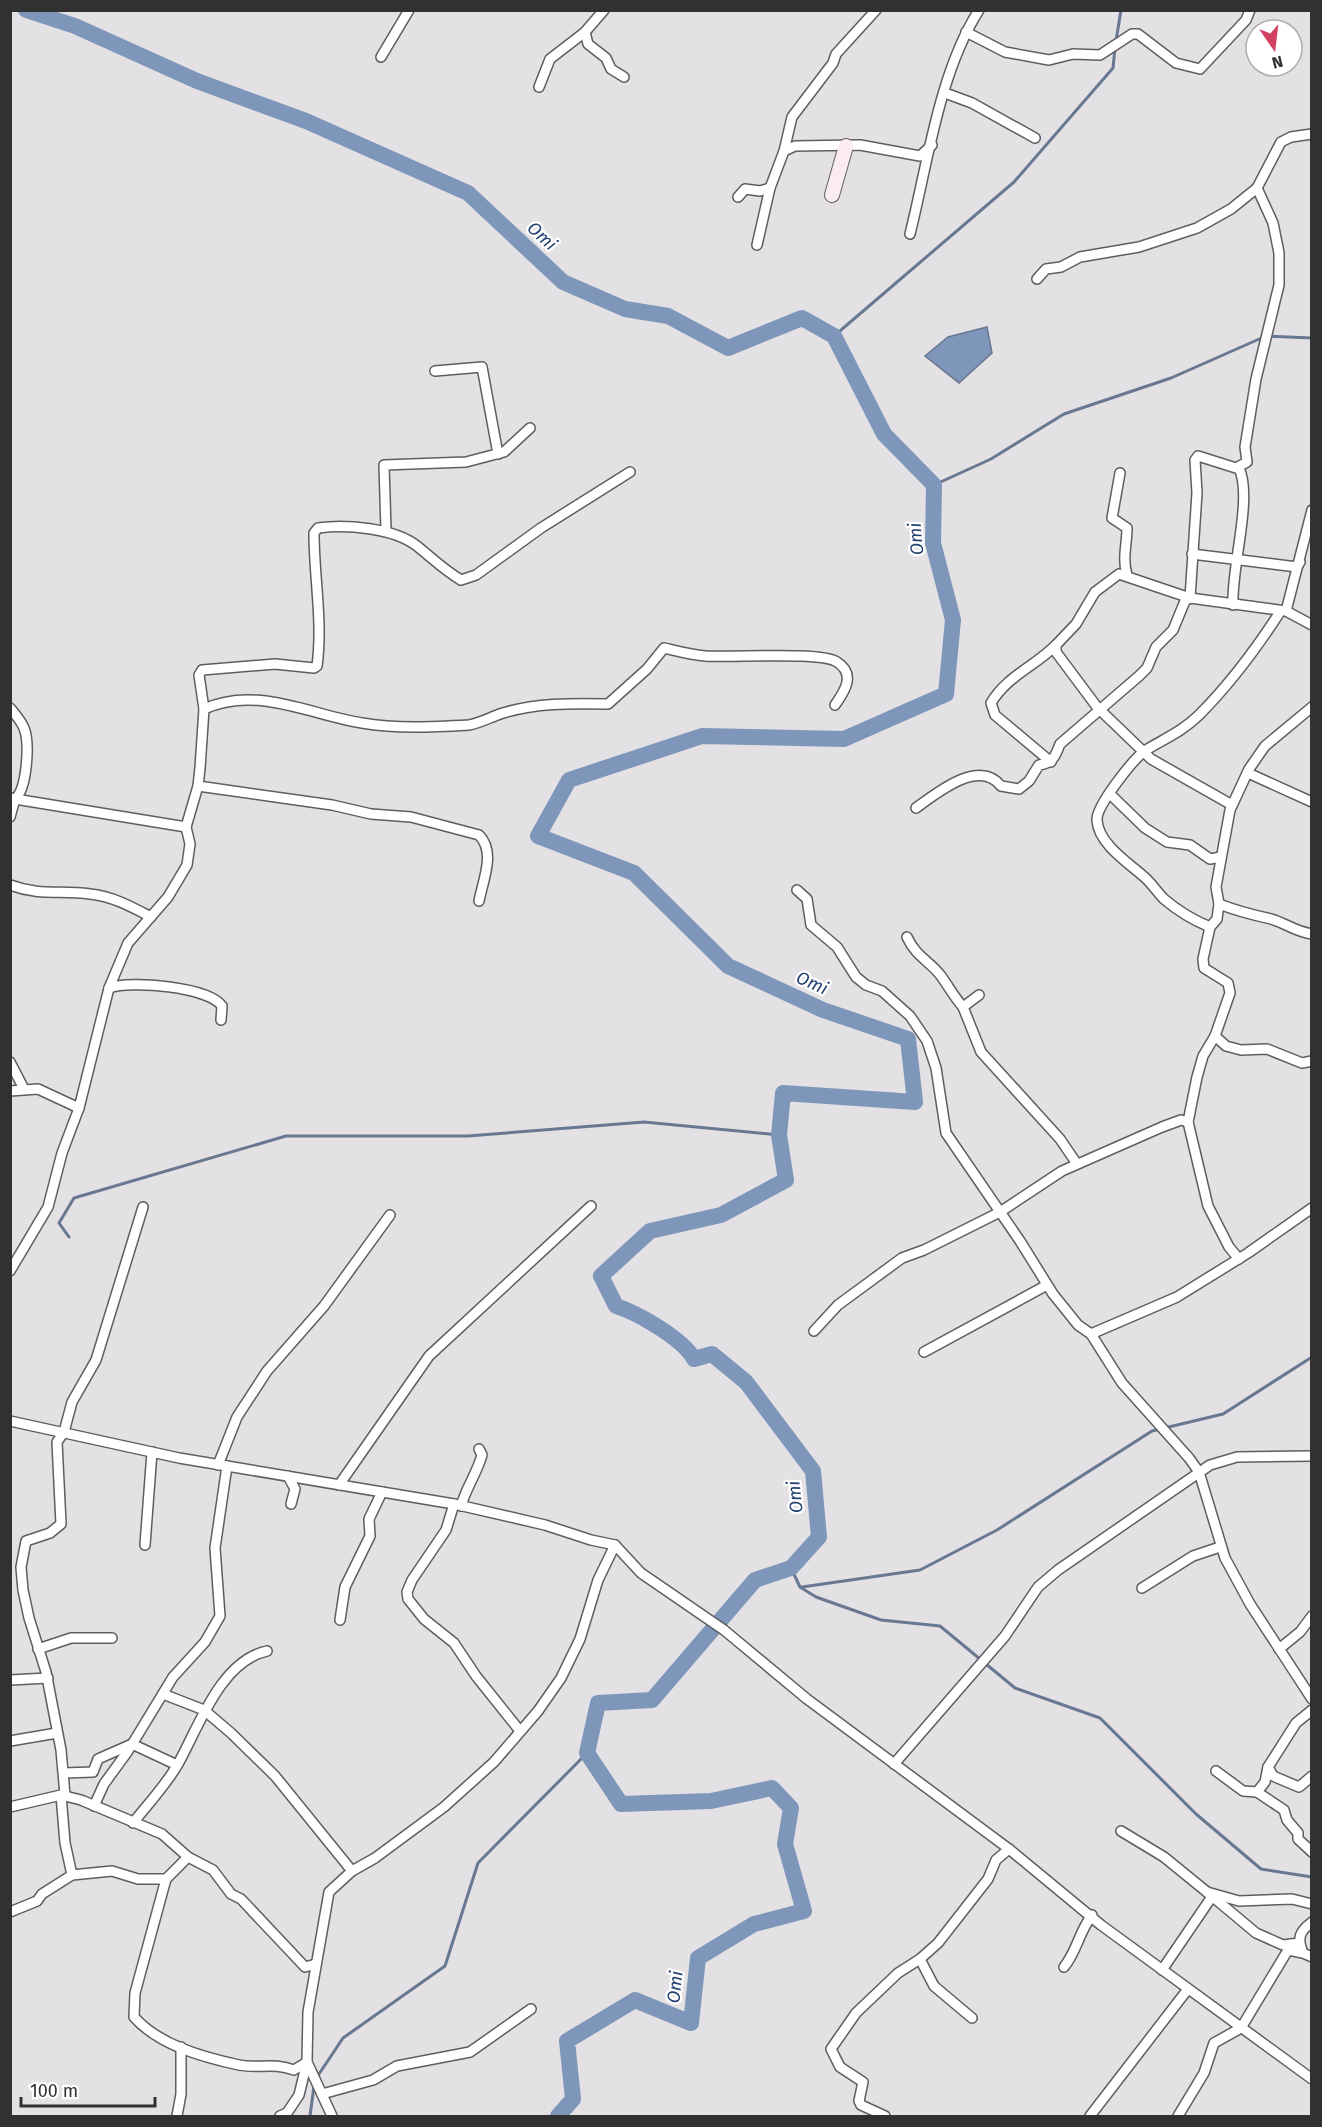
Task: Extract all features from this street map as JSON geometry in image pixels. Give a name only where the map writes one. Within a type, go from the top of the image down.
[{"type":"street","points":[[381,57],[409,10]]},
{"type":"street","points":[[539,87],[550,59],[585,33],[604,10]]},
{"type":"street","points":[[757,245],[770,188],[784,151],[792,117],[833,63],[842,47],[876,10]]},
{"type":"street","points":[[910,234],[945,93],[966,32],[979,10]]},
{"type":"street","points":[[966,32],[1005,52],[1048,60],[1073,54],[1100,55],[1132,34],[1138,34],[1176,63],[1187,68],[1200,69],[1206,65],[1249,11]]},
{"type":"street","points":[[585,33],[588,44],[606,58],[611,69],[624,77]]},
{"type":"street","points":[[945,93],[972,103],[1035,138]]},
{"type":"street","points":[[1037,279],[1046,269],[1061,267],[1080,257],[1139,247],[1197,228],[1231,209],[1257,188],[1281,142],[1290,137],[1311,134]]},
{"type":"street","points":[[784,151],[795,146],[860,145],[920,156],[932,145]]},
{"type":"street","points":[[832,195],[846,147]]},
{"type":"street","points":[[738,197],[745,189],[760,191],[770,188]]},
{"type":"street","points":[[1239,468],[1247,462],[1245,447],[1258,368],[1279,285],[1279,253],[1273,223],[1257,188]]},
{"type":"street","points":[[435,371],[482,367],[498,454]]},
{"type":"street","points":[[386,531],[384,465],[466,462],[498,454],[504,452],[530,428]]},
{"type":"street","points":[[1190,598],[1197,493],[1195,460],[1198,456],[1239,468],[1244,478],[1242,520],[1235,560],[1233,605]]},
{"type":"street","points":[[10,1270],[48,1207],[62,1154],[79,1108],[109,988],[129,943],[168,897],[187,865],[190,844],[186,827],[198,786],[204,709],[199,675],[202,670],[275,664],[314,668],[317,666],[321,616],[316,588],[314,533],[318,528],[386,531],[416,545],[439,567],[461,580],[476,575],[541,528],[630,472]]},
{"type":"street","points":[[1120,473],[1112,518],[1127,528],[1127,545],[1123,560],[1127,575]]},
{"type":"street","points":[[1210,927],[1191,919],[1164,898],[1119,856],[1103,835],[1097,821],[1098,811],[1143,751],[1169,738],[1198,716],[1257,648],[1283,611],[1300,562],[1311,510]]},
{"type":"street","points":[[1192,554],[1297,567],[1300,562]]},
{"type":"street","points":[[1051,762],[995,715],[992,703],[1000,687],[1044,657],[1076,624],[1095,592],[1119,574],[1190,598],[1283,611],[1311,625]]},
{"type":"street","points":[[916,808],[942,790],[967,778],[985,774],[993,777],[1001,786],[1019,789],[1029,781],[1039,765],[1051,762],[1060,744],[1102,711],[1147,668],[1156,647],[1173,630],[1185,601],[1190,598]]},
{"type":"street","points":[[1056,645],[1056,652],[1102,711],[1143,751],[1166,770],[1188,778],[1232,805]]},
{"type":"street","points":[[204,709],[234,700],[259,701],[302,707],[364,724],[469,725],[485,722],[500,714],[565,703],[608,704],[647,669],[664,648],[703,656],[761,658],[820,655],[837,662],[848,676],[848,687],[835,705]]},
{"type":"street","points":[[1239,1259],[1228,1247],[1209,1206],[1188,1122],[1203,1056],[1215,1036],[1230,993],[1228,983],[1204,968],[1203,959],[1210,927],[1217,919],[1219,904],[1216,887],[1232,805],[1248,772],[1265,746],[1311,707]]},
{"type":"street","points":[[10,708],[24,729],[27,763],[21,790],[13,798],[10,817]]},
{"type":"street","points":[[1248,772],[1311,802]]},
{"type":"street","points":[[198,786],[371,814],[411,817],[479,835],[486,842],[488,853],[480,901]]},
{"type":"street","points":[[1110,794],[1145,828],[1167,842],[1190,845],[1210,859],[1221,857]]},
{"type":"street","points":[[13,798],[186,827]]},
{"type":"street","points":[[10,885],[38,893],[93,894],[125,903],[151,917]]},
{"type":"street","points":[[797,890],[807,899],[811,925],[837,947],[856,977],[866,985],[882,991],[897,1003],[910,1016],[927,1041],[936,1068],[946,1134],[1047,1285],[1078,1325],[1091,1334],[1122,1383],[1190,1458],[1199,1472],[1220,1547],[1250,1604],[1311,1699]]},
{"type":"street","points":[[1219,904],[1248,916],[1273,920],[1295,931],[1311,934]]},
{"type":"street","points":[[907,937],[913,949],[940,974],[951,994],[963,1007],[981,1052],[1060,1139],[1077,1164]]},
{"type":"street","points":[[109,988],[122,984],[201,993],[217,999],[222,1006],[221,1020]]},
{"type":"street","points":[[963,1007],[980,995]]},
{"type":"street","points":[[1215,1036],[1226,1046],[1241,1050],[1267,1049],[1302,1063],[1311,1061]]},
{"type":"street","points":[[10,1062],[24,1089]]},
{"type":"street","points":[[10,1091],[38,1089],[79,1108]]},
{"type":"street","points":[[814,1331],[838,1305],[902,1258],[924,1250],[1000,1212],[1025,1193],[1077,1164],[1162,1127],[1181,1120],[1188,1122]]},
{"type":"street","points":[[339,1485],[429,1356],[591,1206]]},
{"type":"street","points":[[72,1875],[65,1843],[64,1773],[48,1678],[29,1618],[21,1567],[26,1541],[50,1533],[61,1524],[57,1442],[64,1432],[72,1402],[96,1360],[143,1207]]},
{"type":"street","points":[[1091,1334],[1177,1297],[1239,1259],[1311,1208]]},
{"type":"street","points":[[94,1806],[104,1784],[132,1744],[173,1677],[205,1642],[220,1616],[215,1548],[223,1465],[237,1417],[267,1371],[324,1306],[390,1215]]},
{"type":"street","points":[[924,1352],[1047,1285]]},
{"type":"street","points":[[10,1421],[152,1452],[458,1505],[545,1524],[591,1540],[615,1545],[641,1573],[724,1630],[807,1699],[1009,1849],[1092,1915],[1101,1925],[1311,2079]]},
{"type":"street","points":[[478,1449],[482,1455],[479,1465],[446,1530],[412,1580],[407,1592],[408,1599],[424,1619],[454,1643],[476,1676],[520,1731]]},
{"type":"street","points":[[145,1545],[152,1452]]},
{"type":"street","points":[[894,1764],[1005,1636],[1038,1587],[1058,1570],[1210,1465],[1237,1457],[1311,1456]]},
{"type":"street","points":[[288,1476],[295,1488],[291,1504]]},
{"type":"street","points":[[340,1620],[345,1587],[370,1536],[369,1519],[382,1492]]},
{"type":"street","points":[[280,2116],[287,2113],[298,2095],[307,2062],[308,2012],[329,1892],[352,1871],[375,1858],[444,1808],[494,1762],[520,1731],[561,1678],[580,1639],[598,1580],[615,1545]]},
{"type":"street","points":[[1142,1588],[1193,1556],[1220,1547]]},
{"type":"street","points":[[1279,1649],[1300,1632],[1311,1616]]},
{"type":"street","points":[[38,1649],[71,1638],[112,1638]]},
{"type":"street","points":[[133,1823],[177,1765],[204,1710],[235,1666],[253,1654],[267,1651]]},
{"type":"street","points":[[10,1680],[48,1678]]},
{"type":"street","points":[[163,1694],[204,1710],[275,1776],[352,1871]]},
{"type":"street","points":[[1257,1792],[1264,1782],[1268,1767],[1296,1723],[1311,1710]]},
{"type":"street","points":[[10,1741],[57,1732]]},
{"type":"street","points":[[64,1773],[93,1772],[98,1759],[132,1744],[177,1765]]},
{"type":"street","points":[[1268,1767],[1273,1776],[1299,1787],[1311,1776]]},
{"type":"street","points":[[1216,1771],[1243,1791],[1257,1792],[1284,1810],[1287,1820],[1298,1833],[1298,1839],[1311,1852]]},
{"type":"street","points":[[10,1807],[63,1795],[162,1834],[188,1857],[213,1870],[231,1894],[241,1899],[305,1967],[316,1964]]},
{"type":"street","points":[[1121,1831],[1164,1857],[1256,1932],[1282,1946],[1299,1943]]},
{"type":"street","points":[[885,2116],[861,2104],[859,2101],[863,2082],[840,2067],[831,2049],[856,2013],[898,1973],[920,1959],[938,1943],[988,1879],[996,1860],[1009,1849]]},
{"type":"street","points":[[188,1857],[166,1879],[133,2009],[134,2017],[147,2032],[181,2047],[240,2065],[279,2065],[294,2070],[307,2062]]},
{"type":"street","points":[[10,1912],[37,1901],[42,1894],[72,1875],[112,1871],[138,1880],[166,1879]]},
{"type":"street","points":[[1209,1895],[1239,1901],[1292,1899],[1311,1904]]},
{"type":"street","points":[[1162,1970],[1209,1895]]},
{"type":"street","points":[[1064,1967],[1073,1957],[1081,1929],[1092,1915]]},
{"type":"street","points":[[1307,1955],[1299,1943],[1302,1930],[1311,1922]]},
{"type":"street","points":[[1178,2116],[1204,2073],[1214,2043],[1241,2028],[1288,1950],[1307,1955]]},
{"type":"street","points":[[920,1959],[934,1986],[972,2018]]},
{"type":"street","points":[[1090,2116],[1188,1989]]},
{"type":"street","points":[[322,2094],[373,2080],[397,2066],[470,2052],[531,2009]]},
{"type":"street","points":[[177,2116],[181,2094],[181,2047]]},
{"type":"street","points":[[307,2062],[332,2116]]},
{"type":"water","points":[[987,327],[992,353],[959,383],[925,356],[948,337]]},
{"type":"waterway","name":"Omi","points":[[26,10],[75,26],[197,81],[306,121],[468,193],[563,282],[625,309],[668,316],[728,348],[802,318],[834,336],[884,434],[934,485],[933,543],[953,620],[946,694],[844,739],[702,736],[569,780],[538,836],[634,873],[728,966],[823,1010],[908,1039],[915,1102],[783,1093],[779,1135],[786,1180],[721,1215],[650,1231],[601,1276],[616,1306],[636,1314],[670,1335],[694,1359],[712,1354],[746,1382],[813,1471],[819,1537],[791,1568],[755,1580],[652,1700],[598,1703],[587,1753],[621,1804],[711,1801],[772,1788],[791,1808],[785,1844],[804,1911],[754,1924],[698,1958],[691,2023],[635,2000],[567,2041],[573,2099],[558,2116]]},
{"type":"waterway","points":[[1116,41],[1121,10]]},
{"type":"waterway","points":[[834,336],[1014,182],[1113,68],[1115,48]]},
{"type":"waterway","points":[[934,485],[991,459],[1064,414],[1171,378],[1266,336],[1312,338]]},
{"type":"waterway","points":[[69,1237],[59,1223],[74,1198],[286,1136],[468,1136],[644,1122],[779,1135]]},
{"type":"waterway","points":[[802,1587],[920,1570],[997,1530],[1152,1431],[1223,1414],[1312,1357]]},
{"type":"waterway","points":[[791,1568],[800,1587],[816,1597],[881,1620],[940,1626],[1015,1688],[1100,1718],[1196,1814],[1261,1869],[1312,1877]]},
{"type":"waterway","points":[[317,2077],[343,2038],[445,1966],[478,1863],[587,1753]]},
{"type":"waterway","points":[[310,2116],[314,2086]]}]
